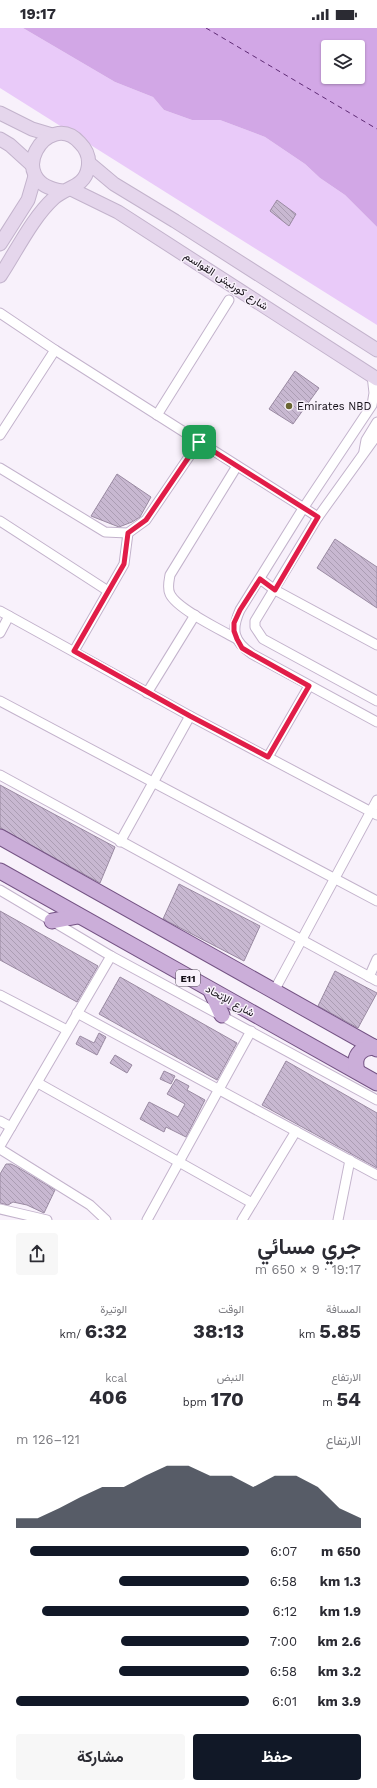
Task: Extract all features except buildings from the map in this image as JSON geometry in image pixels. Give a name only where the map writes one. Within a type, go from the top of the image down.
[{"type":"main road","points":[[0,113],[32,130],[52,135],[70,136],[78,140],[88,154],[89,163],[84,179],[44,208],[0,276]]},
{"type":"main road","points":[[0,244],[28,200],[34,171],[33,156],[37,147],[52,135]]},
{"type":"main road","points":[[0,139],[10,145],[34,171],[42,184],[52,190],[67,190]]},
{"type":"main road","points":[[89,163],[114,184],[175,220],[377,350]]},
{"type":"main road","name":"شارع كورنيش القواسم","points":[[67,190],[118,212],[374,377]]},
{"type":"main road","points":[[0,837],[375,1048]]},
{"type":"main road","name":"شارع الإتحاد","points":[[0,871],[377,1083]]},
{"type":"main road","points":[[52,921],[78,916]]},
{"type":"main road","points":[[211,991],[222,1015]]},
{"type":"main road","points":[[356,1071],[356,1057],[360,1051],[366,1048],[375,1048]]},
{"type":"street","points":[[157,415],[229,300]]},
{"type":"street","points":[[0,313],[55,350],[318,517]]},
{"type":"street","points":[[0,435],[55,350]]},
{"type":"street","points":[[374,377],[373,408],[304,508],[240,610],[234,623],[234,631],[242,648],[377,722]]},
{"type":"street","points":[[365,452],[366,440],[377,422]]},
{"type":"street","points":[[377,435],[318,517],[255,621],[256,627],[263,638],[377,701]]},
{"type":"street","points":[[0,468],[105,532],[128,533],[146,520],[199,442]]},
{"type":"street","points":[[237,466],[170,575],[169,592],[174,600],[195,615],[237,639]]},
{"type":"street","points":[[0,521],[108,592]]},
{"type":"street","points":[[74,651],[126,558],[128,533]]},
{"type":"street","points":[[260,579],[275,590],[377,645]]},
{"type":"street","points":[[0,611],[190,716],[374,813]]},
{"type":"street","points":[[147,692],[195,615]]},
{"type":"street","points":[[0,633],[9,616]]},
{"type":"street","points":[[268,757],[309,686]]},
{"type":"street","points":[[0,701],[377,901]]},
{"type":"street","points":[[120,842],[190,716]]},
{"type":"street","points":[[0,775],[120,842],[373,979],[377,959]]},
{"type":"street","points":[[274,991],[334,878],[374,813],[377,800]]},
{"type":"street","points":[[0,890],[111,956],[377,1100]]},
{"type":"street","points":[[0,1146],[111,956]]},
{"type":"street","points":[[0,995],[67,1030]]},
{"type":"street","points":[[77,1013],[377,1175]]},
{"type":"street","points":[[147,1220],[251,1031]]},
{"type":"street","points":[[38,1083],[252,1203]]},
{"type":"street","points":[[0,1121],[11,1127]]},
{"type":"street","points":[[242,1220],[296,1131]]},
{"type":"street","points":[[0,1150],[90,1205],[106,1220]]},
{"type":"street","points":[[338,1220],[350,1160]]},
{"type":"street","points":[[0,1209],[47,1220]]},
{"type":"shaded area","points":[[0,28],[23,28],[115,82],[153,97],[164,110],[192,120],[220,120],[265,137],[305,164],[320,178],[345,195],[377,227],[377,325],[0,88]]},
{"type":"shaded area","points":[[23,28],[377,28],[377,227],[345,195],[320,178],[305,164],[265,137],[220,120],[192,120],[164,110],[153,97],[115,82]]},
{"type":"ferry route","points":[[206,28],[377,129]]},
{"type":"place","name":"Emirates NBD","points":[[289,406]]},
{"type":"route","points":[[199,442],[318,517],[275,590],[260,579],[240,610],[234,623],[234,631],[242,648],[309,686],[268,757],[190,716],[74,651],[124,564],[126,558],[128,533],[146,520],[199,442]]}]
